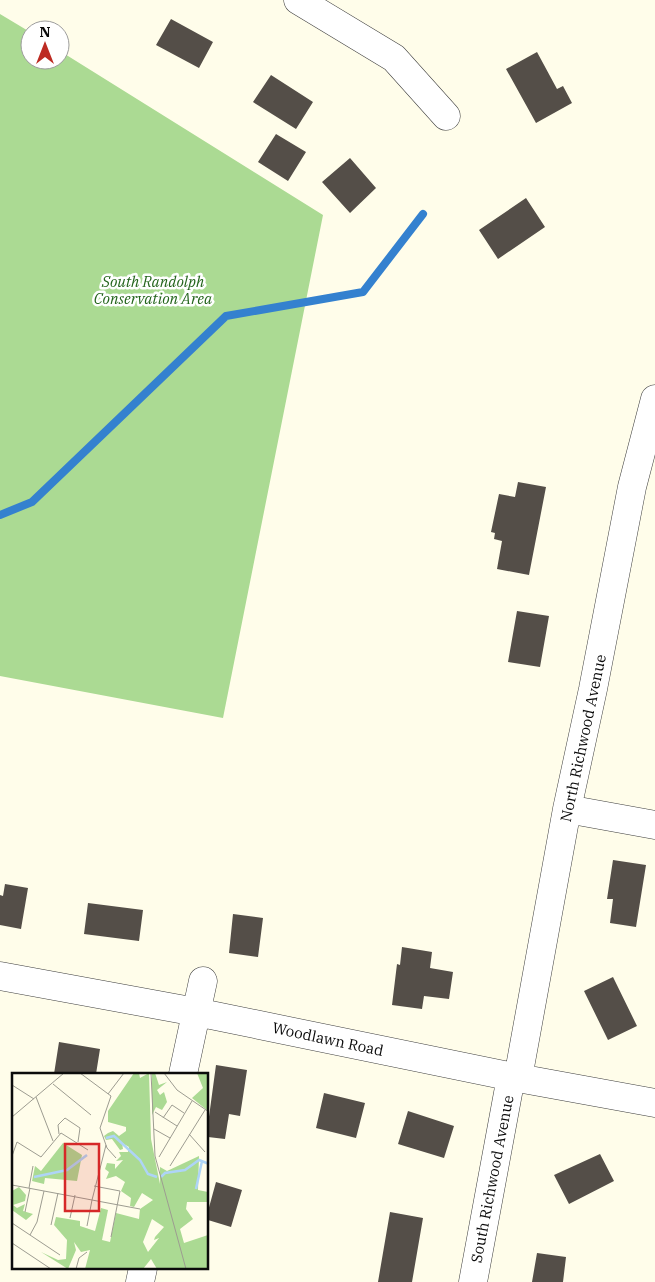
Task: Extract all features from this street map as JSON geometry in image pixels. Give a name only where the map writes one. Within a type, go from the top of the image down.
[{"type":"street","points":[[298,0],[394,58],[446,116]]},
{"type":"street","name":"North Richwood Avenue","points":[[515,1077],[632,487],[655,399]]},
{"type":"street","points":[[568,809],[655,825]]},
{"type":"street","name":"Woodlawn Road","points":[[0,976],[196,1012],[515,1077],[655,1102]]},
{"type":"street","points":[[183,1073],[202,981]]},
{"type":"street","name":"South Richwood Avenue","points":[[473,1282],[515,1077]]},
{"type":"green space","name":"South Randolph Conservation Area","points":[[0,14],[20,26],[20,70],[70,70],[70,57],[323,215],[223,718],[0,676]]},
{"type":"building","points":[[171,19],[213,42],[199,68],[156,45]]},
{"type":"building","points":[[537,52],[557,89],[563,86],[572,103],[536,123],[506,69]]},
{"type":"building","points":[[271,75],[313,102],[296,129],[253,102]]},
{"type":"building","points":[[276,134],[306,152],[288,181],[258,162]]},
{"type":"building","points":[[350,158],[376,188],[350,213],[322,182]]},
{"type":"building","points":[[526,198],[545,227],[498,259],[479,230]]},
{"type":"building","points":[[518,482],[546,487],[529,575],[497,569],[502,541],[494,539],[495,533],[491,532],[499,494],[515,497]]},
{"type":"building","points":[[517,611],[549,616],[540,667],[508,662]]},
{"type":"building","points":[[613,860],[646,865],[636,927],[610,923],[613,899],[607,899]]},
{"type":"building","points":[[5,884],[28,888],[21,929],[0,925],[0,895],[3,896]]},
{"type":"building","points":[[88,903],[143,910],[139,941],[84,934]]},
{"type":"building","points":[[233,914],[263,918],[258,957],[229,953]]},
{"type":"building","points":[[402,947],[432,952],[430,968],[453,972],[449,999],[424,996],[422,1009],[392,1005],[397,964],[400,965]]},
{"type":"building","points":[[613,977],[637,1026],[608,1040],[584,991]]},
{"type":"building","points":[[59,1042],[100,1049],[96,1073],[54,1073]]},
{"type":"building","points":[[216,1065],[247,1070],[240,1116],[229,1114],[225,1139],[209,1137],[209,1117]]},
{"type":"building","points":[[324,1093],[365,1103],[356,1138],[316,1128]]},
{"type":"building","points":[[408,1111],[454,1126],[444,1158],[398,1144]]},
{"type":"building","points":[[600,1154],[614,1181],[569,1204],[554,1175]]},
{"type":"building","points":[[216,1182],[242,1190],[231,1227],[209,1220],[209,1207]]},
{"type":"building","points":[[390,1212],[423,1218],[412,1282],[378,1282]]},
{"type":"building","points":[[537,1253],[566,1257],[563,1282],[532,1282]]},
{"type":"waterway","points":[[0,515],[32,502],[226,316],[363,292],[423,214]]}]
